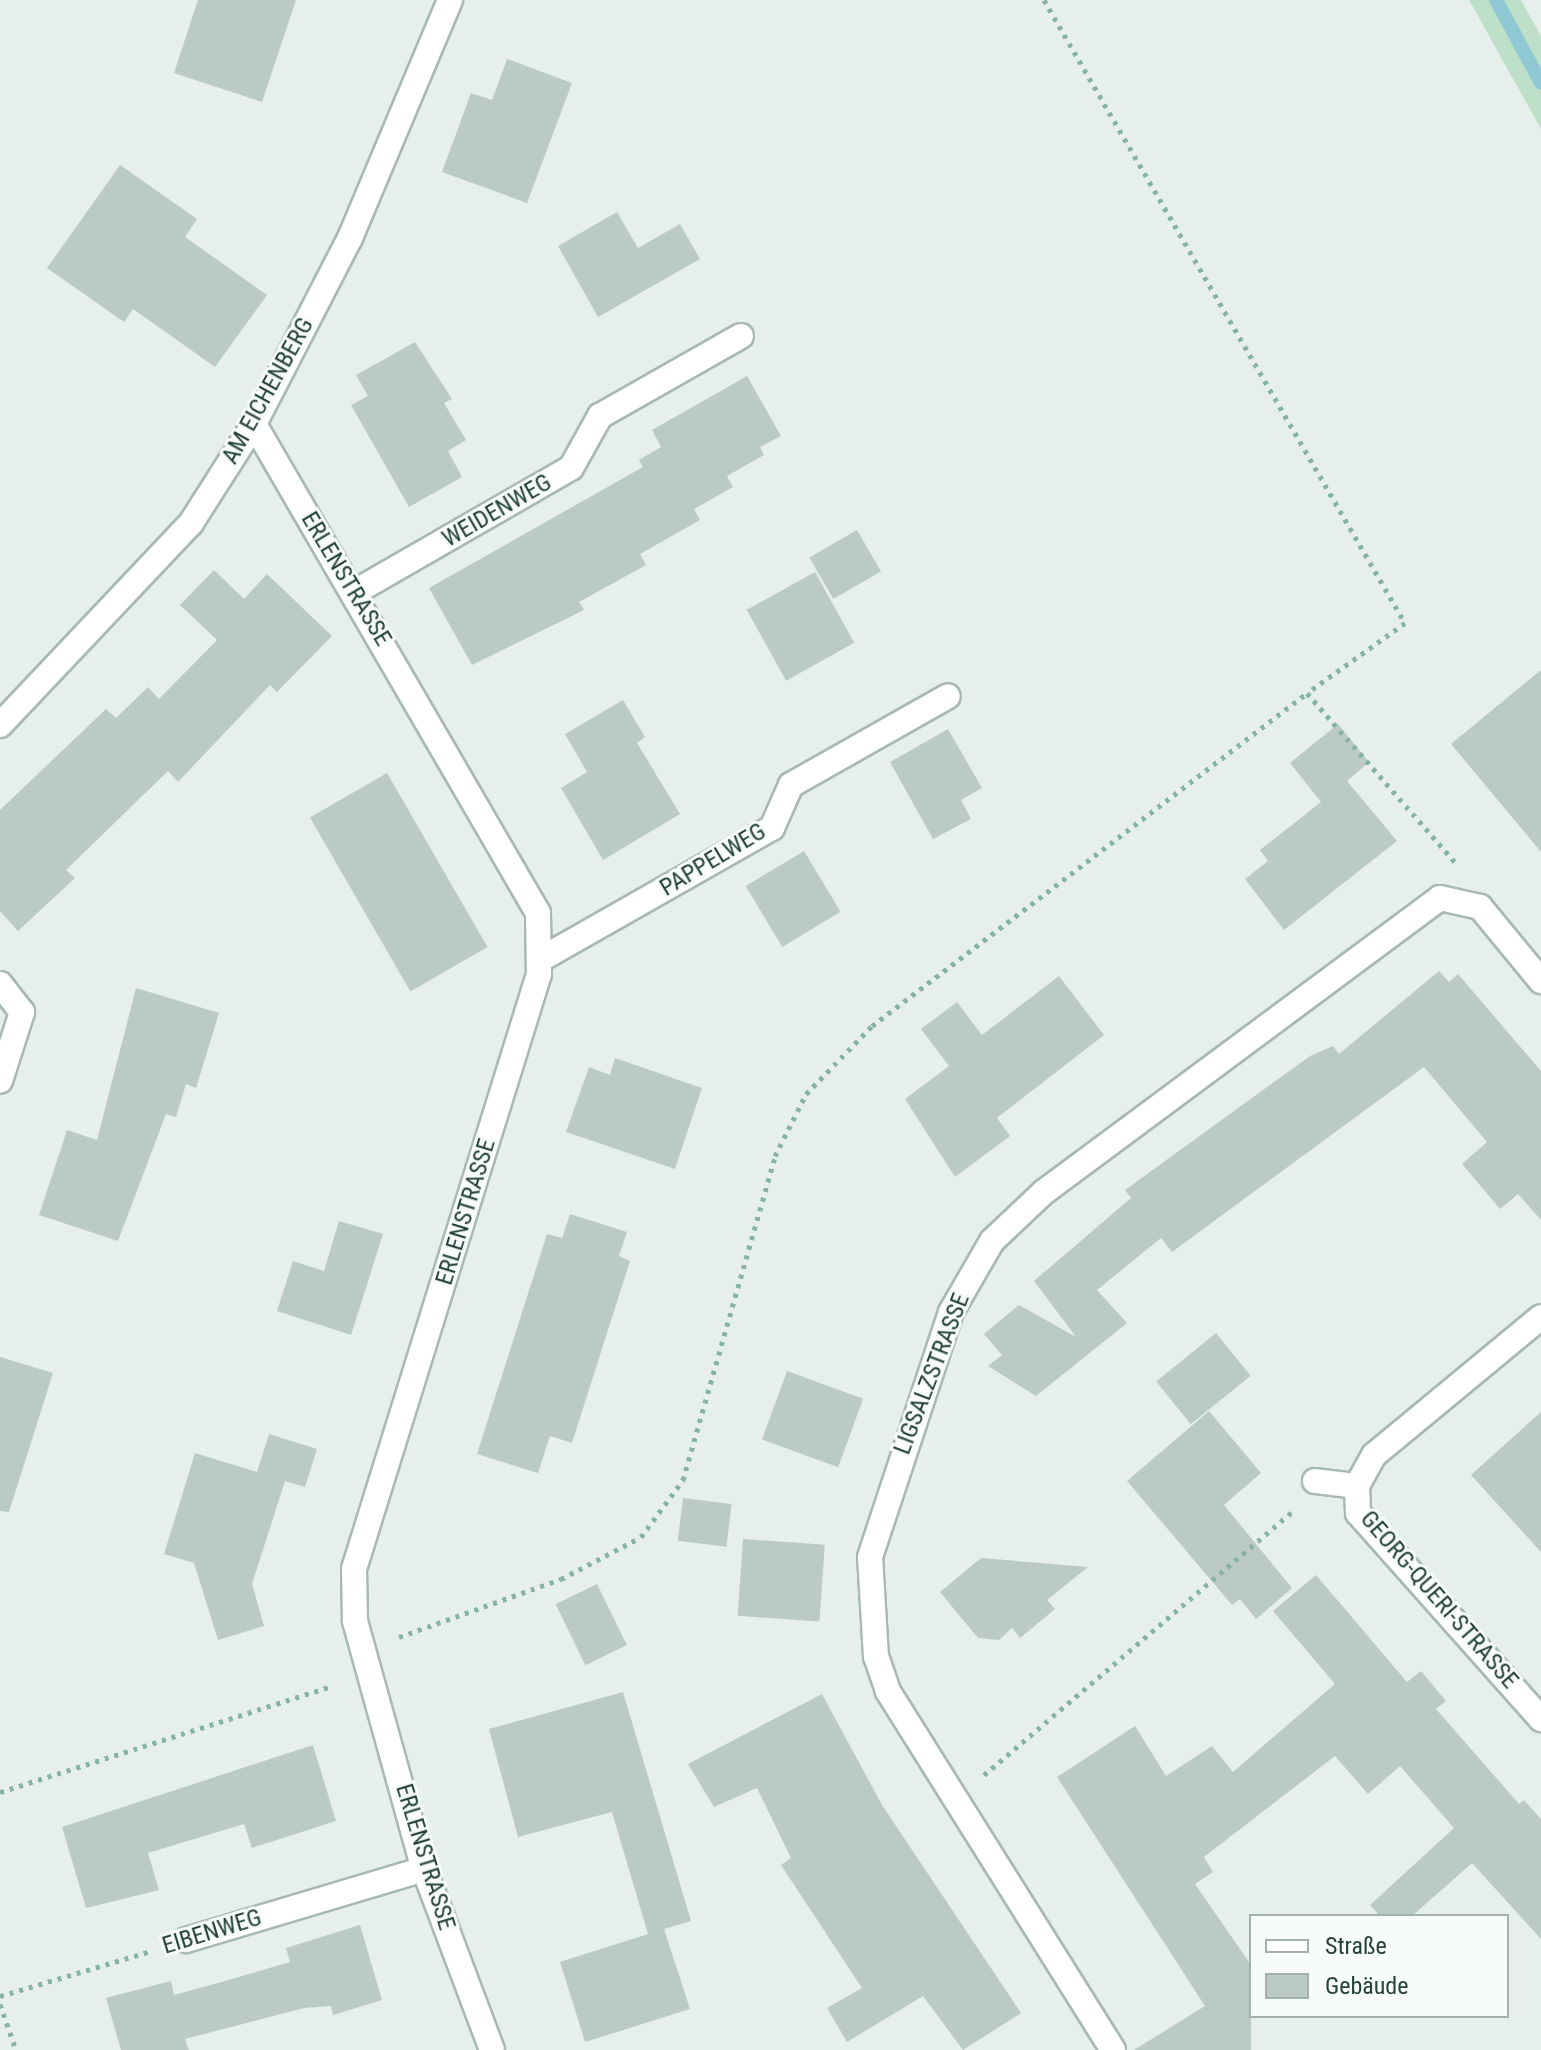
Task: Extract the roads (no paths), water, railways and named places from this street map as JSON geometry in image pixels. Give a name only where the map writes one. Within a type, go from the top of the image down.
[{"type":"street","name":"AM EICHENBERG","points":[[0,725],[191,523],[254,424],[350,238],[450,0]]},
{"type":"street","name":"WEIDENWEG","points":[[355,592],[571,468],[600,416],[741,336]]},
{"type":"street","name":"ERLENSTRASSE","points":[[254,424],[355,592],[538,913],[543,958],[354,1569],[364,1649],[424,1869],[492,2050]]},
{"type":"street","name":"PAPPELWEG","points":[[543,958],[772,828],[791,785],[948,696]]},
{"type":"street","name":"LIGSALZSTRASSE","points":[[1113,2050],[888,1691],[869,1601],[870,1557],[894,1473],[951,1312],[992,1241],[1044,1192],[1440,898],[1463,899],[1480,907],[1541,981]]},
{"type":"street","points":[[0,984],[22,1012],[0,1081]]},
{"type":"street","name":"GEORG-QUERI-STRASSE","points":[[1541,1317],[1374,1455],[1357,1486],[1358,1513],[1541,1719]]},
{"type":"street","points":[[1318,1484],[1357,1486]]},
{"type":"street","name":"EIBENWEG","points":[[186,1940],[424,1869]]},
{"type":"waterway","points":[[1496,0],[1541,83]]}]
